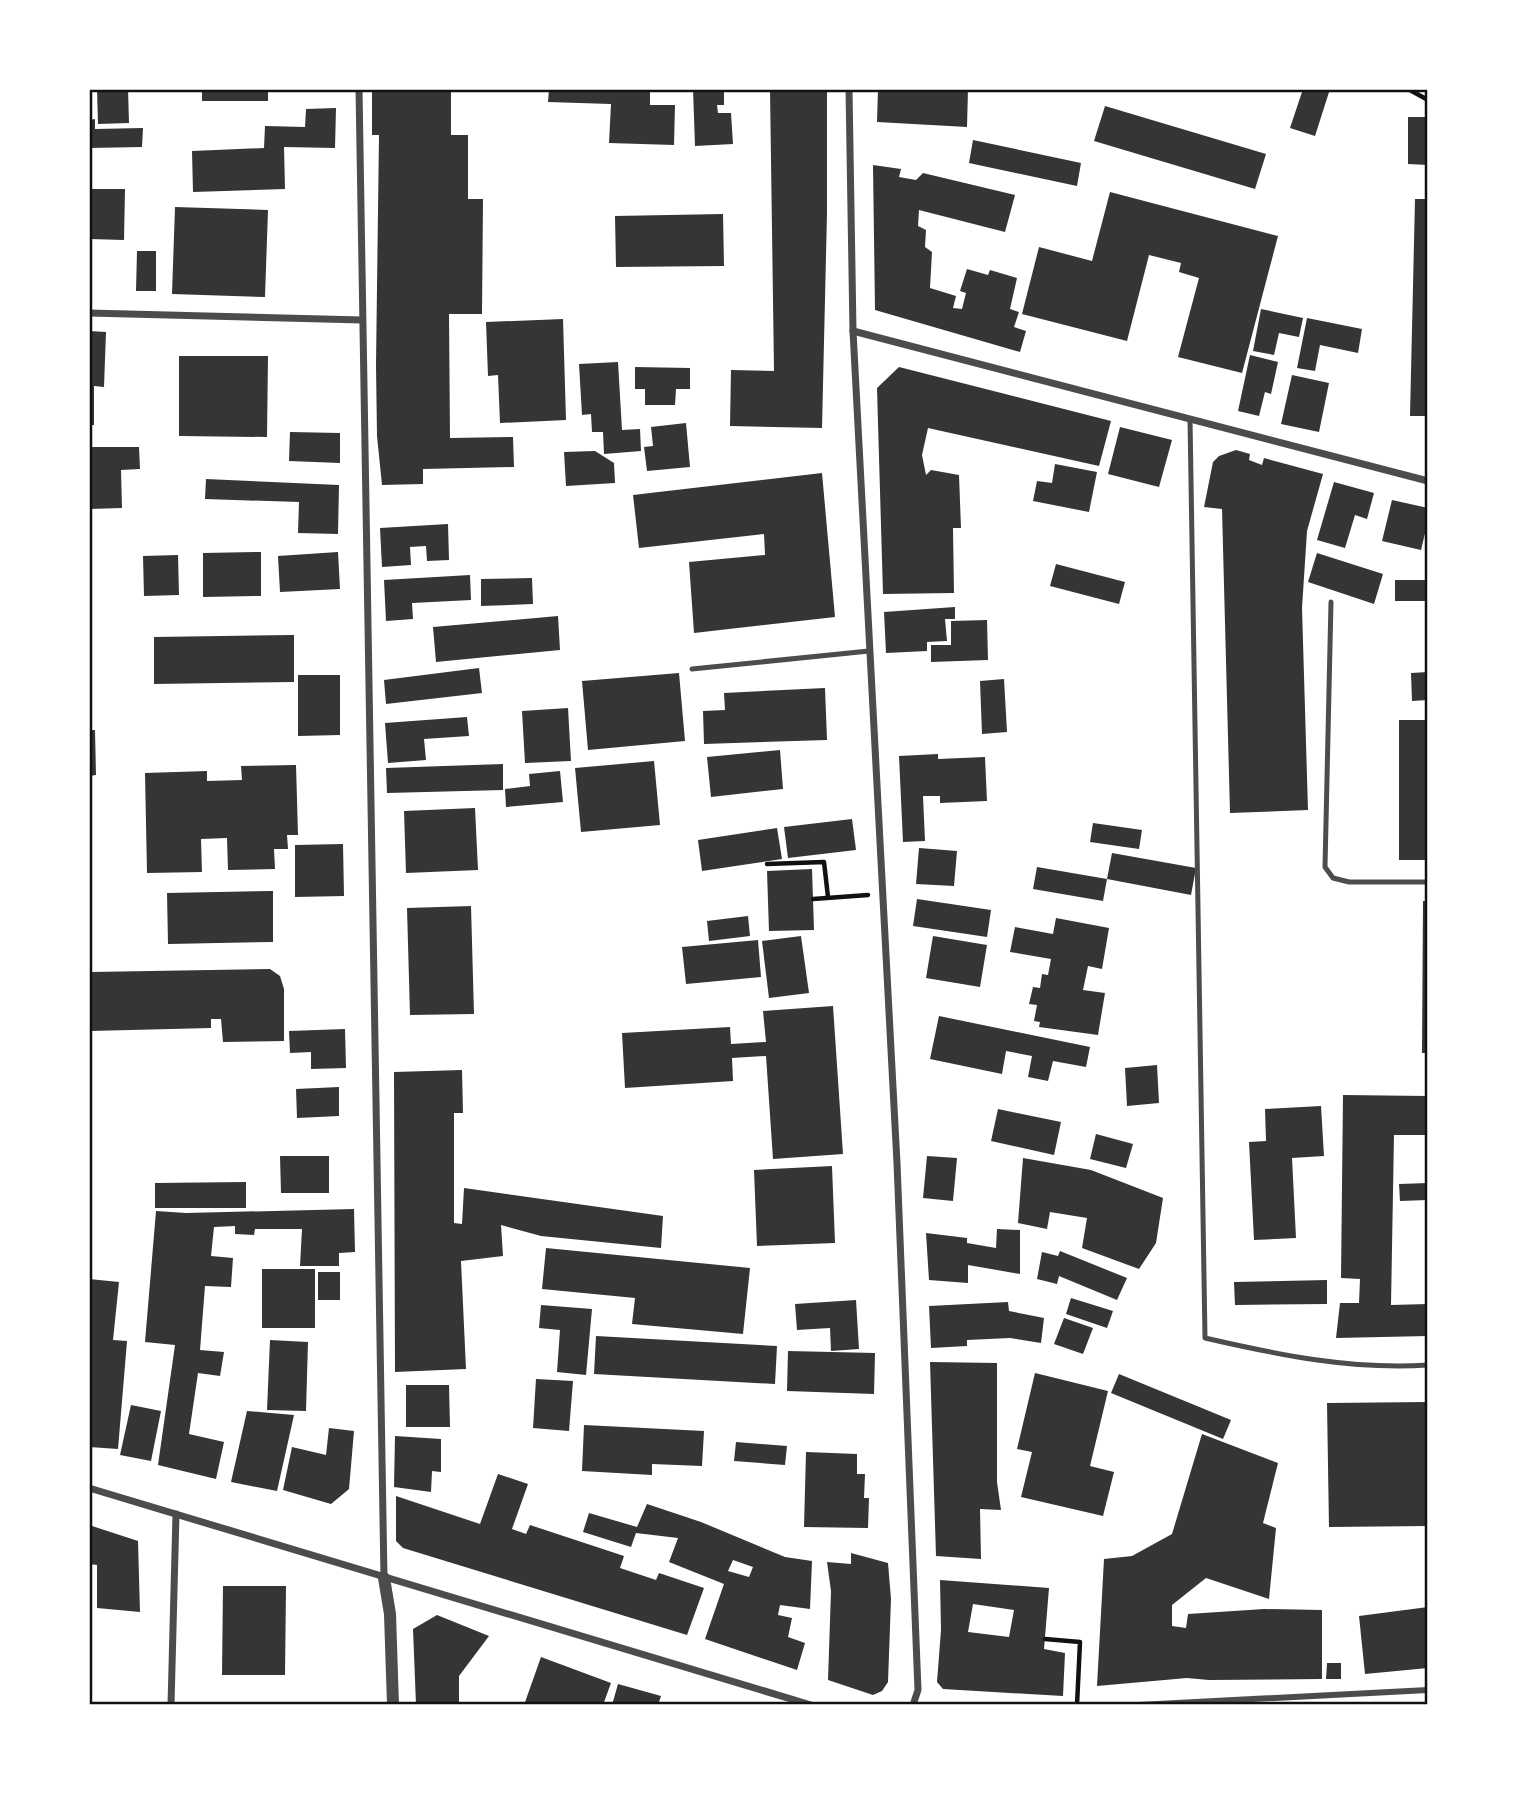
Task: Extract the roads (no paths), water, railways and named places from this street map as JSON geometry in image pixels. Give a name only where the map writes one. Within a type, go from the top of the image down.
[{"type":"street","points":[[359,89],[384,1578],[390,1614],[393,1705]]},
{"type":"street","points":[[849,89],[853,331],[897,1163],[918,1690],[913,1705]]},
{"type":"street","points":[[89,313],[362,320]]},
{"type":"street","points":[[853,331],[1428,481]]},
{"type":"street","points":[[89,1488],[811,1705]]},
{"type":"street","points":[[171,1705],[176,1514]]},
{"type":"street","points":[[1138,1705],[1428,1690]]},
{"type":"lane","points":[[1190,419],[1205,1338],[1322,1362],[1393,1367],[1428,1365]]},
{"type":"lane","points":[[1331,601],[1325,867],[1333,878],[1349,882],[1428,882]]},
{"type":"lane","points":[[692,669],[869,651]]}]
